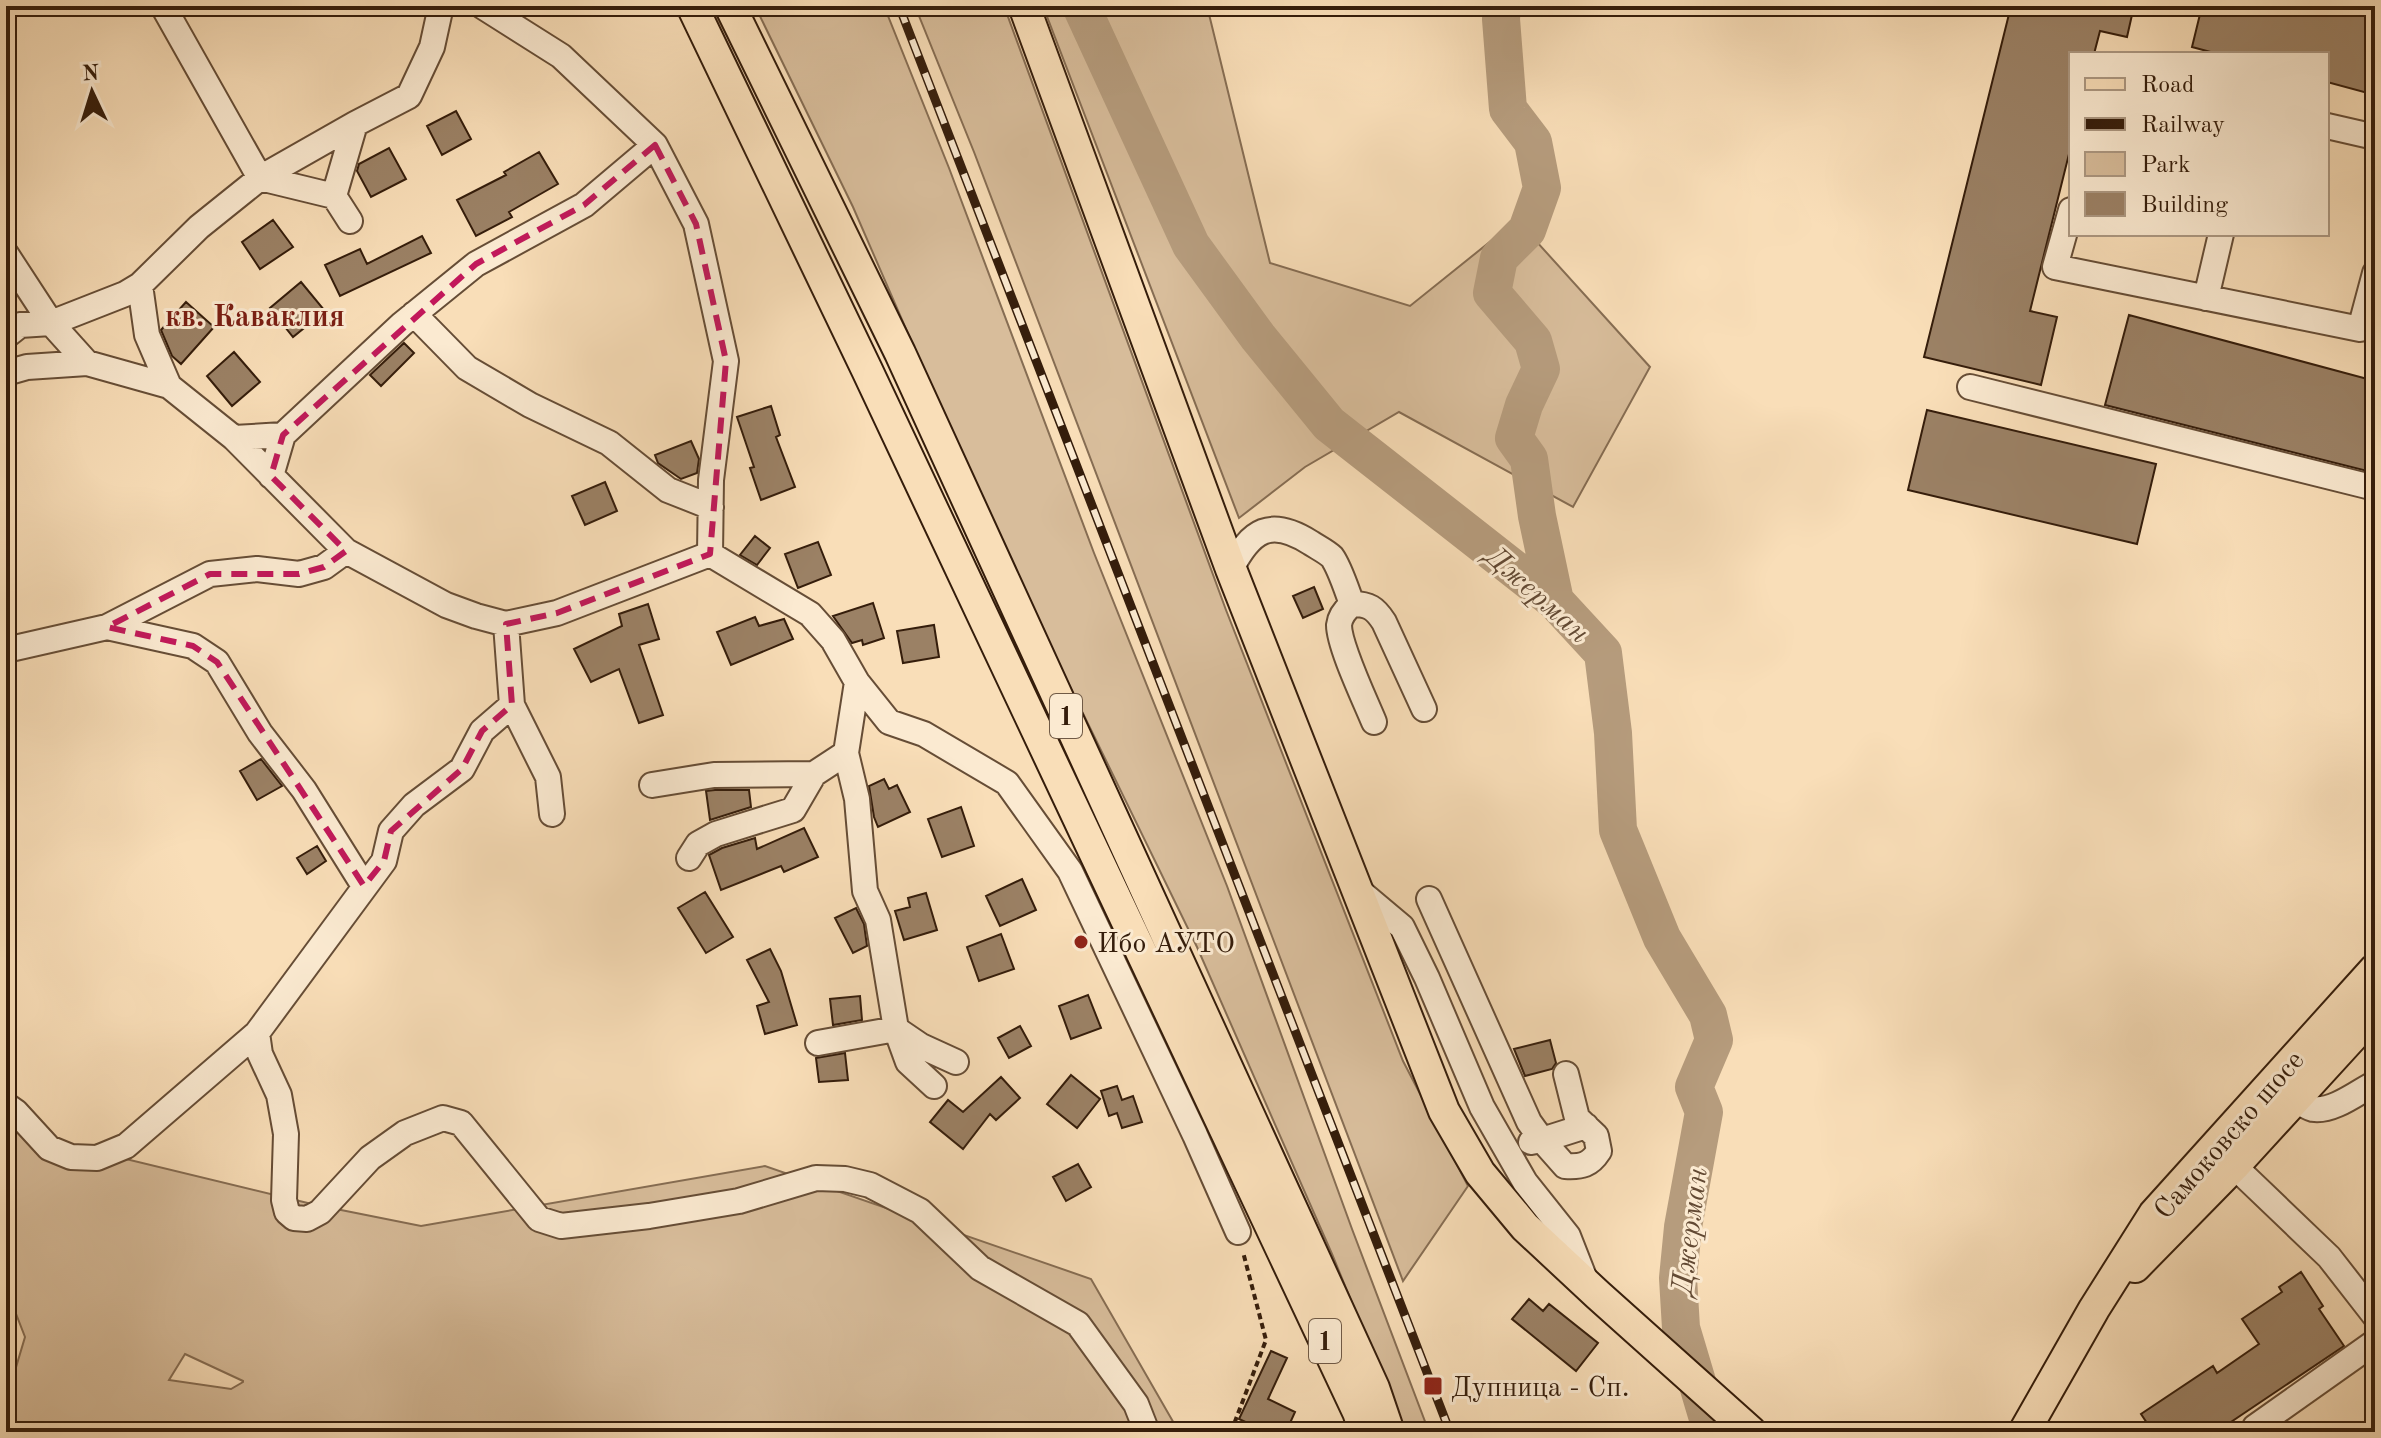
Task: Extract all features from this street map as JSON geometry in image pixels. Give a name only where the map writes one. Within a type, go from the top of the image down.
[{"type":"main road","name":"1","points":[[692,6],[860,356],[1365,1432]]},
{"type":"main road","name":"1","points":[[730,6],[900,353],[1374,1388],[1389,1432]]},
{"type":"main road","points":[[1024,6],[1231,569],[1444,1111],[1480,1173],[1525,1227],[1751,1432]]},
{"type":"main road","name":"Самоковско шосе","points":[[2024,1432],[2094,1309],[2154,1214],[2375,969]]},
{"type":"main road","name":"Самоковско шосе","points":[[2094,1309],[2234,1166],[2375,1012]]},
{"type":"street","points":[[163,6],[260,178],[334,196],[350,221]]},
{"type":"street","points":[[6,336],[20,325],[51,323],[125,294],[140,285],[199,227],[260,178],[409,96],[432,47],[441,6]]},
{"type":"street","points":[[482,6],[561,56],[655,145],[696,224],[726,361],[711,480],[710,554]]},
{"type":"street","points":[[334,196],[355,124]]},
{"type":"street","points":[[2329,126],[2375,137]]},
{"type":"street","points":[[271,476],[283,435],[414,314],[476,264],[584,205],[655,145]]},
{"type":"street","points":[[2069,217],[2055,267],[2360,329],[2375,273]]},
{"type":"street","points":[[2206,298],[2221,236]]},
{"type":"street","points":[[6,254],[51,323],[87,363]]},
{"type":"street","points":[[140,285],[147,335],[169,386]]},
{"type":"street","points":[[414,314],[467,368],[530,405],[609,443],[668,490],[711,507]]},
{"type":"street","points":[[6,373],[27,367],[87,363],[169,386],[234,438],[346,551],[446,605],[506,624],[557,613],[710,554]]},
{"type":"street","points":[[1970,387],[2375,488]]},
{"type":"street","points":[[234,438],[283,435]]},
{"type":"street","points":[[1231,569],[1242,548],[1253,537],[1268,529],[1294,532],[1332,557],[1352,604]]},
{"type":"street","points":[[6,650],[107,627],[210,574],[257,569],[299,574],[324,567],[346,551]]},
{"type":"street","points":[[710,554],[810,614],[833,640],[857,682],[889,722],[924,734],[1007,783],[1070,871],[1189,1121],[1238,1232]]},
{"type":"street","points":[[1374,722],[1341,639],[1339,623],[1344,611],[1352,604],[1367,604],[1377,610],[1424,709]]},
{"type":"street","points":[[506,624],[512,705],[548,777],[552,814]]},
{"type":"street","points":[[107,627],[193,646],[217,662],[260,733],[304,790],[364,886]]},
{"type":"street","points":[[857,682],[846,753],[857,799],[865,891],[878,920],[896,1029],[908,1062],[934,1086]]},
{"type":"street","points":[[6,1105],[49,1148],[71,1157],[97,1158],[126,1146],[257,1033],[384,861],[391,831],[414,805],[462,769],[482,731],[512,705]]},
{"type":"street","points":[[767,834],[793,810],[814,774],[846,753]]},
{"type":"street","points":[[652,785],[714,775],[814,774]]},
{"type":"street","points":[[689,858],[698,844],[716,834],[793,810]]},
{"type":"street","points":[[1354,887],[1402,927],[1482,1107],[1525,1182],[1568,1236],[1592,1290]]},
{"type":"street","points":[[1429,899],[1529,1122],[1565,1166],[1579,1167],[1592,1162],[1599,1151],[1596,1136],[1577,1118],[1566,1074]]},
{"type":"street","points":[[818,1043],[896,1029],[921,1046],[956,1062]]},
{"type":"street","points":[[257,1033],[260,1054],[279,1095],[286,1134],[284,1200],[287,1212],[294,1218],[307,1219],[320,1212],[370,1158],[405,1133],[443,1118],[461,1123],[539,1219],[561,1226],[739,1201],[816,1178],[845,1179],[870,1185],[920,1211],[980,1268],[1078,1324],[1136,1404],[1147,1432]]},
{"type":"street","points":[[2295,1099],[2308,1108],[2330,1107],[2375,1083]]},
{"type":"street","points":[[1505,1147],[1542,1140],[1586,1126]]},
{"type":"street","points":[[2234,1166],[2329,1257],[2375,1316]]},
{"type":"street","points":[[2255,1427],[2375,1342]]},
{"type":"path","points":[[1231,1432],[1266,1340],[1238,1232]]},
{"type":"highlighted area","points":[[655,145],[696,224],[726,361],[710,554],[557,613],[506,624],[512,705],[482,731],[462,769],[391,831],[384,861],[364,886],[217,662],[193,646],[107,627],[210,574],[299,574],[324,567],[346,551],[271,476],[283,435],[476,264],[584,205]]},
{"type":"green space","points":[[755,6],[884,6],[949,168],[1094,553],[1227,886],[1429,1432],[1405,1432],[1332,1254],[1197,947],[993,529],[853,207]]},
{"type":"green space","points":[[915,6],[1004,6],[1226,610],[1403,1061],[1468,1186],[1403,1281],[974,152]]},
{"type":"green space","points":[[1043,6],[1207,6],[1270,263],[1410,306],[1517,220],[1650,367],[1573,507],[1399,412],[1305,467],[1239,518]]},
{"type":"green space","points":[[6,1130],[316,1205],[421,1226],[765,1166],[1091,1279],[1179,1432],[6,1432],[6,1387],[11,1384],[25,1337],[6,1288]],"holes":[[[185,1354],[243,1381],[231,1389],[169,1380]]]},
{"type":"building","points":[[2011,6],[2134,6],[2127,37],[2100,31],[2095,52],[2069,52],[2069,154],[2030,311],[2057,317],[2041,385],[1924,357]]},
{"type":"building","points":[[2202,6],[2375,6],[2375,95],[2329,83],[2329,52],[2211,52],[2192,47]]},
{"type":"building","points":[[456,111],[471,139],[442,155],[427,126]]},
{"type":"building","points":[[389,148],[406,179],[371,197],[357,171],[359,164]]},
{"type":"building","points":[[539,152],[558,184],[509,212],[512,217],[476,236],[457,200],[506,175],[504,172]]},
{"type":"building","points":[[273,220],[293,247],[260,269],[242,242]]},
{"type":"building","points":[[422,236],[431,253],[340,296],[325,265],[360,249],[367,264]]},
{"type":"building","points":[[301,282],[325,311],[293,337],[270,308]]},
{"type":"building","points":[[186,302],[214,327],[181,364],[172,356],[161,330]]},
{"type":"building","points":[[2129,315],[2375,381],[2375,473],[2105,405]]},
{"type":"building","points":[[404,343],[414,353],[381,386],[370,375]]},
{"type":"building","points":[[234,352],[260,382],[232,406],[207,376]]},
{"type":"building","points":[[771,406],[780,435],[776,437],[795,487],[761,500],[750,468],[754,467],[737,417]]},
{"type":"building","points":[[1927,410],[2156,464],[2137,544],[1908,490]]},
{"type":"building","points":[[691,441],[699,459],[697,473],[681,479],[658,463],[655,455]]},
{"type":"building","points":[[605,482],[617,511],[585,525],[572,496]]},
{"type":"building","points":[[755,536],[770,548],[757,565],[740,555]]},
{"type":"building","points":[[818,542],[831,575],[798,588],[785,554]]},
{"type":"building","points":[[1314,587],[1323,609],[1303,618],[1293,596]]},
{"type":"building","points":[[873,603],[884,638],[863,645],[862,640],[852,643],[833,616]]},
{"type":"building","points":[[648,604],[659,639],[639,645],[663,715],[639,723],[619,669],[591,682],[574,649],[622,626],[619,614]]},
{"type":"building","points":[[755,617],[759,626],[784,619],[793,639],[731,665],[717,632]]},
{"type":"building","points":[[934,625],[939,657],[903,663],[897,631]]},
{"type":"building","points":[[261,759],[282,786],[257,800],[240,771]]},
{"type":"building","points":[[884,779],[889,789],[897,785],[910,812],[878,827],[869,786]]},
{"type":"building","points":[[749,790],[751,807],[710,820],[706,791]]},
{"type":"building","points":[[961,807],[974,846],[942,857],[928,819]]},
{"type":"building","points":[[804,828],[818,857],[784,872],[781,866],[721,890],[709,855],[755,838],[757,849]]},
{"type":"building","points":[[317,846],[326,861],[307,874],[297,858]]},
{"type":"building","points":[[1022,879],[1036,910],[1000,926],[986,896]]},
{"type":"building","points":[[705,892],[733,937],[706,953],[678,908]]},
{"type":"building","points":[[926,893],[937,930],[904,940],[895,911],[910,907],[908,898]]},
{"type":"building","points":[[856,908],[864,924],[867,946],[853,953],[835,918]]},
{"type":"building","points":[[1001,934],[1014,969],[979,981],[967,947]]},
{"type":"building","points":[[770,949],[781,971],[797,1025],[765,1034],[757,1006],[769,1002],[747,960]]},
{"type":"building","points":[[1088,995],[1101,1028],[1071,1039],[1059,1006]]},
{"type":"building","points":[[860,996],[862,1020],[833,1025],[830,999]]},
{"type":"building","points":[[1020,1026],[1031,1046],[1009,1058],[998,1038]]},
{"type":"building","points":[[1550,1040],[1556,1063],[1552,1069],[1525,1076],[1514,1049]]},
{"type":"building","points":[[845,1053],[848,1080],[819,1082],[816,1058]]},
{"type":"building","points":[[1071,1075],[1100,1099],[1077,1128],[1047,1104]]},
{"type":"building","points":[[1001,1077],[1020,1098],[996,1120],[990,1114],[963,1149],[930,1122],[948,1100],[963,1112]]},
{"type":"building","points":[[1117,1086],[1122,1100],[1133,1096],[1142,1122],[1122,1128],[1117,1113],[1109,1116],[1101,1091]]},
{"type":"building","points":[[1078,1164],[1091,1187],[1066,1201],[1053,1177]]},
{"type":"building","points":[[2301,1272],[2323,1306],[2319,1309],[2344,1346],[2216,1432],[2153,1432],[2141,1414],[2213,1366],[2217,1373],[2259,1344],[2242,1319],[2282,1292],[2279,1287]]},
{"type":"building","points":[[1529,1299],[1543,1311],[1549,1304],[1598,1343],[1576,1371],[1512,1319]]},
{"type":"building","points":[[1271,1351],[1287,1358],[1268,1399],[1295,1412],[1286,1432],[1267,1432],[1239,1419]]},
{"type":"waterway","name":"Джерман","points":[[1081,6],[1191,245],[1258,337],[1329,424],[1555,601],[1603,653],[1613,733],[1618,830],[1662,938],[1708,1015],[1714,1040],[1694,1087],[1704,1112],[1683,1227],[1678,1278],[1681,1328],[1712,1432]]},
{"type":"waterway","points":[[1502,6],[1508,109],[1533,142],[1542,188],[1527,230],[1499,258],[1492,293],[1533,341],[1541,369],[1524,405],[1514,438],[1529,459],[1555,601]]},
{"type":"railway","points":[[899,6],[1450,1432]]},
{"type":"place","name":"Ибо АУТО","points":[[1081,942]]},
{"type":"place","name":"Дупница - Сп.","points":[[1433,1386]]},
{"type":"district","name":"кв. Каваклия","points":[[255,316]]}]
